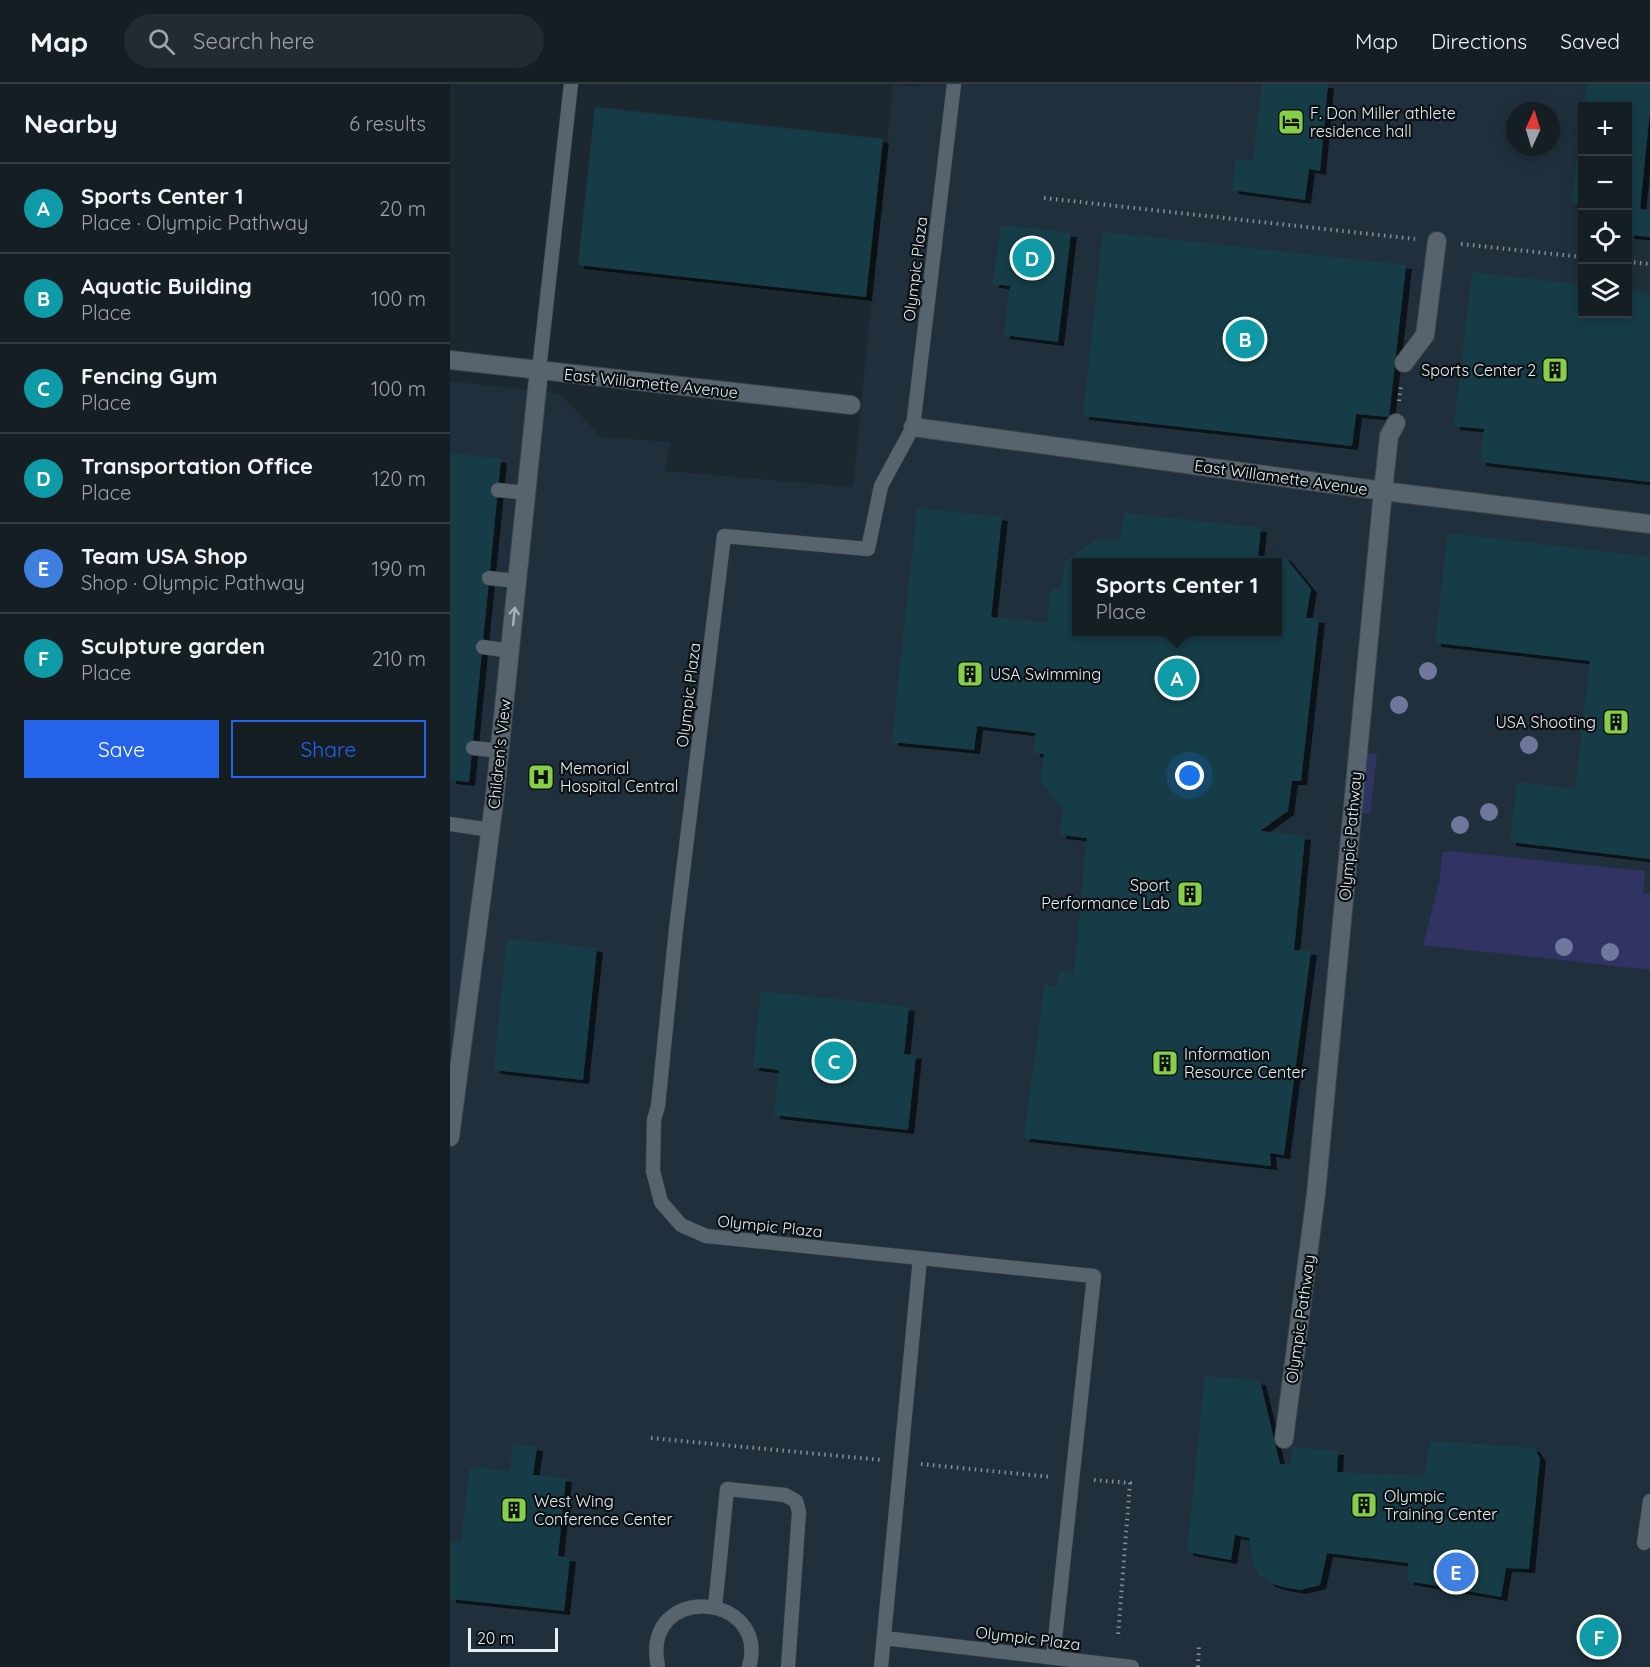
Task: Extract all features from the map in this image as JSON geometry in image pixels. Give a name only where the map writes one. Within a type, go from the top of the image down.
[{"type":"street","points":[[1404,363],[1425,335],[1437,241]]},
{"type":"street","name":"East Willamette Avenue","points":[[450,360],[851,405]]},
{"type":"street","name":"Children's View","points":[[450,1137],[500,751],[540,370]]},
{"type":"street","name":"Olympic Pathway","points":[[1284,1438],[1316,1194],[1389,436],[1396,423]]},
{"type":"street","name":"East Willamette Avenue","points":[[913,427],[1383,491],[1650,524]]},
{"type":"lane","points":[[540,370],[571,84]]},
{"type":"lane","name":"Olympic Plaza","points":[[954,84],[913,427],[881,486],[868,549],[724,536],[676,929],[658,1106],[654,1120],[653,1171],[661,1203],[681,1225],[706,1236],[1094,1276],[1072,1479]]},
{"type":"lane","points":[[498,490],[527,493]]},
{"type":"lane","points":[[489,578],[518,581]]},
{"type":"lane","points":[[483,648],[510,651]]},
{"type":"lane","points":[[473,748],[500,751]]},
{"type":"lane","points":[[450,824],[490,830]]},
{"type":"lane","points":[[881,1667],[920,1258]]},
{"type":"lane","points":[[1053,1658],[1072,1479]]},
{"type":"lane","points":[[715,1607],[727,1489],[785,1495],[796,1501],[800,1512],[788,1667]]},
{"type":"lane","points":[[1644,1543],[1650,1502]]},
{"type":"lane","points":[[657,1667],[655,1650],[660,1633],[669,1620],[682,1610],[698,1606],[715,1607],[733,1617],[746,1632],[751,1646],[749,1667]]},
{"type":"lane","name":"Olympic Plaza","points":[[884,1638],[1132,1667]]},
{"type":"path","points":[[1044,198],[1578,257]]},
{"type":"path","points":[[1632,262],[1650,264]]},
{"type":"path","points":[[1396,423],[1404,363]]},
{"type":"path","points":[[651,1438],[1130,1483],[1118,1636]]},
{"type":"path","points":[[1198,1667],[1199,1643]]},
{"type":"shaded area","points":[[919,84],[1650,84],[1650,1667],[450,1667],[450,381],[560,394],[601,437],[670,442],[665,471],[853,487],[893,85],[918,87]]},
{"type":"shaded area","points":[[1349,751],[1377,754],[1370,814],[1344,811]]},
{"type":"shaded area","points":[[1449,851],[1645,871],[1643,893],[1650,894],[1650,970],[1423,945],[1440,879],[1442,853]]},
{"type":"building","name":"F. Don Miller athlete residence hall","points":[[1262,84],[1328,84],[1320,171],[1309,169],[1305,200],[1232,190],[1236,159],[1253,161]]},
{"type":"building","points":[[1587,84],[1650,84],[1650,110],[1640,209],[1650,210],[1650,237],[1632,235],[1632,102],[1585,102]]},
{"type":"building","points":[[595,107],[883,139],[866,297],[578,265]]},
{"type":"building","points":[[1578,150],[1578,204],[1571,203]]},
{"type":"building","points":[[1001,225],[1071,233],[1058,342],[1004,335],[1010,286],[993,284]]},
{"type":"building","points":[[1103,232],[1406,265],[1389,417],[1356,414],[1352,446],[1083,416]]},
{"type":"building","name":"Sports Center 2","points":[[1472,272],[1578,285],[1578,318],[1632,318],[1632,291],[1650,293],[1650,482],[1480,462],[1484,429],[1454,426]]},
{"type":"building","points":[[450,453],[501,459],[469,782],[450,780]]},
{"type":"building","points":[[917,508],[1002,517],[991,617],[1047,623],[1051,589],[1061,588],[1065,561],[1098,539],[1120,540],[1124,513],[1261,528],[1258,556],[1285,557],[1311,589],[1306,618],[1319,619],[1301,781],[1292,781],[1288,811],[1260,831],[1305,836],[1294,950],[1311,951],[1284,1155],[1270,1153],[1271,1166],[1024,1138],[1045,984],[1057,988],[1059,971],[1074,974],[1087,838],[1060,835],[1063,809],[1040,780],[1044,754],[1034,753],[1035,733],[977,726],[974,750],[892,742]]},
{"type":"building","name":"USA Shooting","points":[[1448,533],[1650,557],[1650,859],[1510,842],[1517,782],[1575,789],[1590,661],[1435,643]]},
{"type":"building","points":[[507,939],[597,948],[583,1080],[494,1070]]},
{"type":"building","points":[[761,991],[909,1007],[904,1054],[916,1055],[908,1130],[774,1115],[779,1070],[753,1067]]},
{"type":"building","name":"Olympic Training Center","points":[[1205,1376],[1260,1381],[1280,1464],[1291,1465],[1292,1447],[1338,1451],[1337,1472],[1424,1476],[1431,1441],[1534,1448],[1540,1458],[1529,1569],[1506,1568],[1501,1597],[1408,1581],[1408,1563],[1327,1553],[1320,1585],[1300,1590],[1270,1583],[1259,1575],[1253,1563],[1249,1538],[1235,1535],[1231,1560],[1187,1552]]},
{"type":"building","name":"West Wing Conference Center","points":[[513,1444],[537,1447],[533,1475],[566,1478],[558,1556],[570,1558],[564,1611],[450,1599],[450,1541],[461,1542],[470,1467],[510,1471]]},
{"type":"place","name":"F. Don Miller athlete residence hall","points":[[1291,122]]},
{"type":"place","name":"Transportation Office","points":[[1032,258]]},
{"type":"place","name":"Aquatic Building","points":[[1245,339]]},
{"type":"place","name":"Sports Center 2","points":[[1555,370]]},
{"type":"place","name":"USA Swimming","points":[[970,674]]},
{"type":"place","name":"Sports Center 1","points":[[1177,678]]},
{"type":"place","name":"USA Shooting","points":[[1616,722]]},
{"type":"place","name":"Memorial Hospital Central","points":[[541,777]]},
{"type":"place","name":"Sport Performance Lab","points":[[1190,894]]},
{"type":"place","name":"Fencing Gym","points":[[834,1061]]},
{"type":"place","name":"Information Resource Center","points":[[1165,1063]]},
{"type":"place","name":"Olympic Training Center","points":[[1364,1505]]},
{"type":"place","name":"West Wing Conference Center","points":[[514,1510]]},
{"type":"place","name":"Team USA Shop","points":[[1456,1572]]},
{"type":"place","name":"Sculpture garden","points":[[1599,1637]]}]
